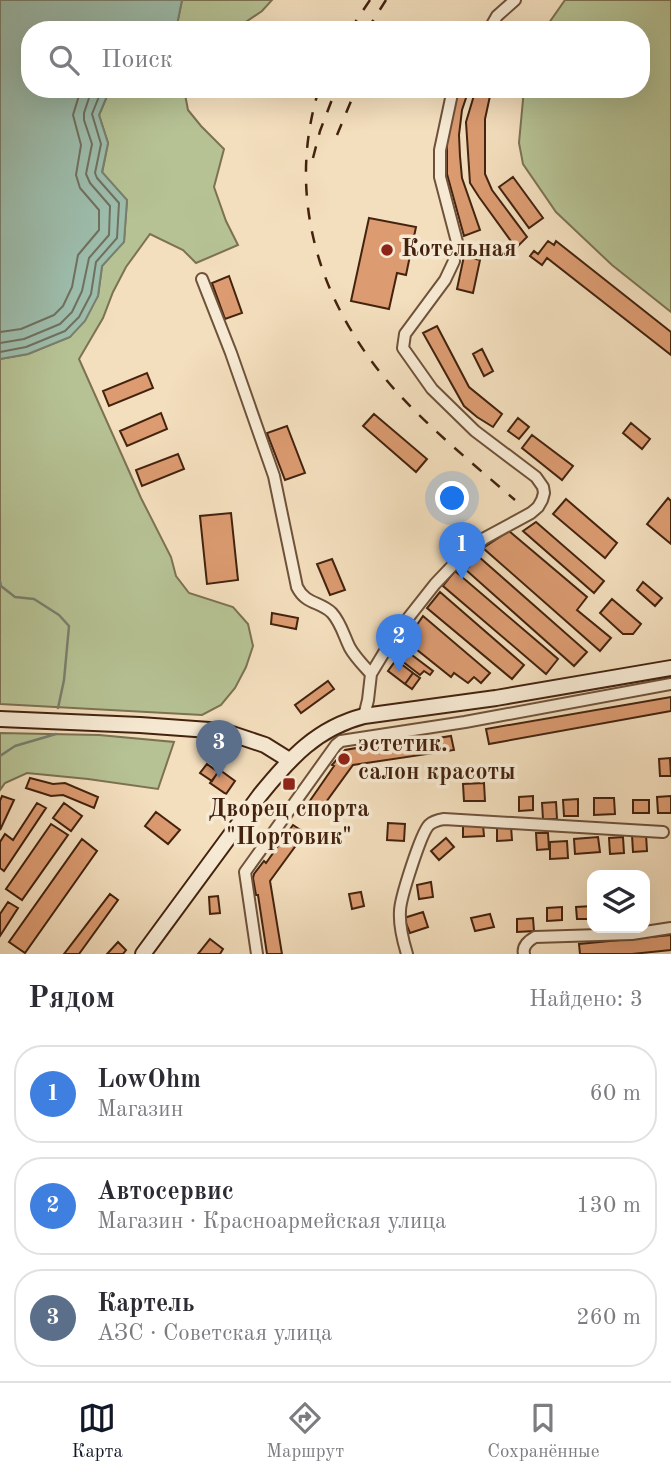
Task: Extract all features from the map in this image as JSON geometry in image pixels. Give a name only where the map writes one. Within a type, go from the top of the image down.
[{"type":"main road","points":[[143,954],[260,795],[289,760],[334,727],[364,716],[671,668]]},
{"type":"main road","points":[[0,719],[140,725],[223,732],[265,745],[289,760]]},
{"type":"street","points":[[495,21],[515,0]]},
{"type":"street","points":[[451,98],[440,150],[440,177],[457,242]]},
{"type":"street","points":[[364,716],[371,674],[401,628],[435,584],[485,538],[531,513],[542,500],[544,493],[536,477],[475,431],[432,389],[403,348],[405,334],[445,280],[454,261]]},
{"type":"street","points":[[202,279],[274,476],[297,587],[308,601],[330,611],[339,622],[351,650],[371,674]]},
{"type":"street","points":[[257,954],[245,872],[336,745],[348,740],[466,722],[671,684]]},
{"type":"street","points":[[463,702],[466,722]]},
{"type":"street","points":[[407,954],[399,915],[401,898],[423,834],[431,823],[437,820],[503,821],[663,832]]},
{"type":"street","points":[[524,954],[526,942],[535,937],[632,934],[671,928]]},
{"type":"shaded area","points":[[182,0],[272,0],[247,21],[178,21]]},
{"type":"shaded area","points":[[565,0],[671,0],[671,312],[612,265],[556,212],[523,164],[519,143],[523,98],[650,98],[650,21],[550,21]]},
{"type":"shaded area","points":[[106,98],[186,98],[188,110],[224,149],[214,187],[238,245],[196,263],[183,250],[150,234],[126,267],[103,318],[79,359],[141,498],[171,557],[176,576],[189,593],[233,607],[248,624],[253,646],[246,667],[235,688],[221,705],[202,715],[0,704],[0,359],[28,354],[70,337],[98,296],[102,266],[124,241],[127,200],[102,173],[108,143],[99,115]]},
{"type":"shaded area","points":[[0,733],[99,735],[174,742],[158,789],[27,773],[5,783],[0,790]]},
{"type":"water","points":[[0,0],[182,0],[178,21],[21,21],[21,98],[106,98],[99,115],[108,143],[102,172],[127,200],[124,242],[102,266],[98,296],[85,321],[70,337],[28,354],[0,359]]},
{"type":"building","points":[[455,98],[466,98],[459,135],[462,178],[480,230],[464,236],[447,174],[447,143]]},
{"type":"building","points":[[473,98],[490,98],[485,119],[485,174],[492,190],[527,237],[516,248],[470,183],[466,122]]},
{"type":"building","points":[[513,177],[543,218],[529,228],[499,187]]},
{"type":"building","name":"Котельная","points":[[369,218],[416,227],[406,275],[397,273],[389,309],[351,301]]},
{"type":"building","points":[[548,241],[554,245],[556,241],[671,332],[671,355],[547,258],[542,265],[530,256],[534,251],[538,254]]},
{"type":"building","points":[[464,256],[480,260],[473,293],[457,289]]},
{"type":"building","points":[[229,276],[242,313],[225,319],[212,283]]},
{"type":"building","points":[[437,326],[469,387],[502,414],[493,427],[464,406],[423,333]]},
{"type":"building","points":[[482,349],[493,371],[484,376],[473,354]]},
{"type":"building","points":[[147,373],[153,388],[109,406],[103,391]]},
{"type":"building","points":[[161,413],[167,429],[127,446],[120,431]]},
{"type":"building","points":[[374,414],[427,459],[416,472],[363,426]]},
{"type":"building","points":[[518,418],[529,427],[519,439],[508,431]]},
{"type":"building","points":[[631,423],[650,439],[642,449],[623,433]]},
{"type":"building","points":[[287,426],[305,473],[285,480],[267,433]]},
{"type":"building","points":[[532,435],[573,466],[562,480],[522,448]]},
{"type":"building","points":[[178,454],[184,469],[142,486],[136,470]]},
{"type":"building","points":[[668,498],[671,501],[671,544],[647,524]]},
{"type":"building","points":[[566,499],[617,543],[605,558],[553,514]]},
{"type":"building","points":[[231,513],[238,580],[207,584],[200,516]]},
{"type":"building","points":[[536,522],[604,581],[594,593],[523,531]]},
{"type":"building","points":[[509,531],[587,597],[577,610],[611,638],[600,651],[483,548]]},
{"type":"building","points":[[478,556],[587,652],[574,666],[466,570]]},
{"type":"building","points":[[332,559],[345,590],[330,595],[317,564]]},
{"type":"building","points":[[455,571],[558,659],[546,674],[443,586]]},
{"type":"building","points":[[643,582],[662,598],[655,606],[637,590]]},
{"type":"building","points":[[440,592],[524,665],[512,679],[427,608]]},
{"type":"building","points":[[612,599],[641,624],[633,634],[623,634],[600,613]]},
{"type":"building","points":[[272,613],[298,618],[296,629],[271,624]]},
{"type":"building","points":[[423,616],[490,673],[481,683],[474,677],[468,683],[454,673],[451,677],[406,641]]},
{"type":"building","points":[[408,652],[433,671],[430,675],[424,671],[420,675],[402,661]]},
{"type":"building","points":[[396,660],[413,673],[405,684],[388,671]]},
{"type":"building","points":[[413,673],[420,678],[412,689],[405,684]]},
{"type":"building","points":[[328,681],[334,689],[301,713],[295,705]]},
{"type":"building","points":[[671,697],[671,711],[489,744],[486,729]]},
{"type":"building","points":[[451,736],[454,750],[353,765],[318,813],[307,805],[334,766],[332,765],[345,750],[362,747],[362,750]]},
{"type":"building","points":[[670,758],[671,776],[660,776],[659,759]]},
{"type":"building","points":[[207,764],[218,772],[212,781],[200,773]]},
{"type":"building","points":[[220,770],[235,781],[226,794],[210,783]]},
{"type":"building","points":[[30,778],[53,784],[65,783],[98,797],[94,808],[63,795],[51,796],[26,788]]},
{"type":"building","points":[[484,783],[485,801],[464,801],[463,784]]},
{"type":"building","points":[[2,796],[14,800],[0,830],[0,801]]},
{"type":"building","points":[[533,796],[533,810],[519,811],[519,797]]},
{"type":"building","points":[[671,796],[671,813],[658,813],[657,797]]},
{"type":"building","points":[[594,798],[614,798],[615,814],[594,815]]},
{"type":"building","points":[[578,799],[578,816],[564,816],[563,800]]},
{"type":"building","points":[[633,800],[649,800],[649,813],[633,813]]},
{"type":"building","points":[[556,802],[557,819],[543,819],[542,803]]},
{"type":"building","points":[[37,803],[46,808],[4,871],[0,868],[0,842],[5,834],[13,840]]},
{"type":"building","points":[[64,803],[82,816],[71,831],[53,818]]},
{"type":"building","points":[[156,812],[180,830],[168,844],[145,826]]},
{"type":"building","points":[[388,823],[405,824],[404,841],[387,840]]},
{"type":"building","points":[[51,824],[68,835],[22,900],[6,889]]},
{"type":"building","points":[[293,825],[305,833],[270,881],[282,954],[267,954],[253,878]]},
{"type":"building","points":[[483,825],[484,836],[463,837],[463,826]]},
{"type":"building","points":[[511,826],[512,840],[497,841],[497,827]]},
{"type":"building","points":[[536,833],[548,833],[549,849],[537,850]]},
{"type":"building","points":[[646,834],[647,851],[633,852],[632,835]]},
{"type":"building","points":[[598,837],[600,852],[575,854],[574,839]]},
{"type":"building","points":[[623,837],[624,853],[610,854],[609,838]]},
{"type":"building","points":[[446,838],[454,847],[439,860],[431,851]]},
{"type":"building","points":[[82,839],[97,851],[25,953],[9,942]]},
{"type":"building","points":[[567,841],[568,858],[550,859],[550,842]]},
{"type":"building","points":[[431,882],[433,897],[419,899],[417,885]]},
{"type":"building","points":[[361,892],[364,906],[352,909],[349,894]]},
{"type":"building","points":[[110,894],[118,900],[79,954],[64,954]]},
{"type":"building","points":[[218,896],[220,913],[210,914],[209,897]]},
{"type":"building","points":[[8,902],[18,908],[0,936],[0,914]]},
{"type":"building","points":[[587,906],[587,919],[577,919],[576,907]]},
{"type":"building","points":[[562,907],[562,920],[547,921],[547,908]]},
{"type":"building","points":[[423,912],[428,927],[410,933],[404,918]]},
{"type":"building","points":[[490,914],[494,927],[475,931],[471,918]]},
{"type":"building","points":[[533,918],[534,931],[517,932],[517,919]]},
{"type":"building","points":[[671,935],[671,950],[632,954],[580,954],[579,944]]},
{"type":"building","points":[[210,939],[223,949],[220,954],[198,954]]},
{"type":"building","points":[[118,942],[126,950],[123,954],[107,954]]},
{"type":"waterway","points":[[0,581],[1,586],[15,597],[34,599],[59,615],[69,626],[64,680],[58,708]]},
{"type":"waterway","points":[[0,756],[15,746],[56,734]]},
{"type":"railway","points":[[356,21],[370,0]]},
{"type":"railway","points":[[373,21],[386,0]]},
{"type":"railway","points":[[317,98],[309,133],[306,177],[310,220],[320,261],[335,301],[356,339],[382,375],[450,444],[515,500]]},
{"type":"railway","points":[[313,158],[333,98]]},
{"type":"railway","points":[[337,135],[352,98]]},
{"type":"place","name":"Котельная","points":[[387,250]]},
{"type":"place","name":"LowOhm","points":[[462,580]]},
{"type":"place","name":"Автосервис","points":[[399,672]]},
{"type":"place","name":"эстетик. салон красоты","points":[[344,759]]},
{"type":"place","name":"Картель","points":[[219,778]]},
{"type":"place","name":"Дворец спорта \"Портовик\"","points":[[289,784]]}]
